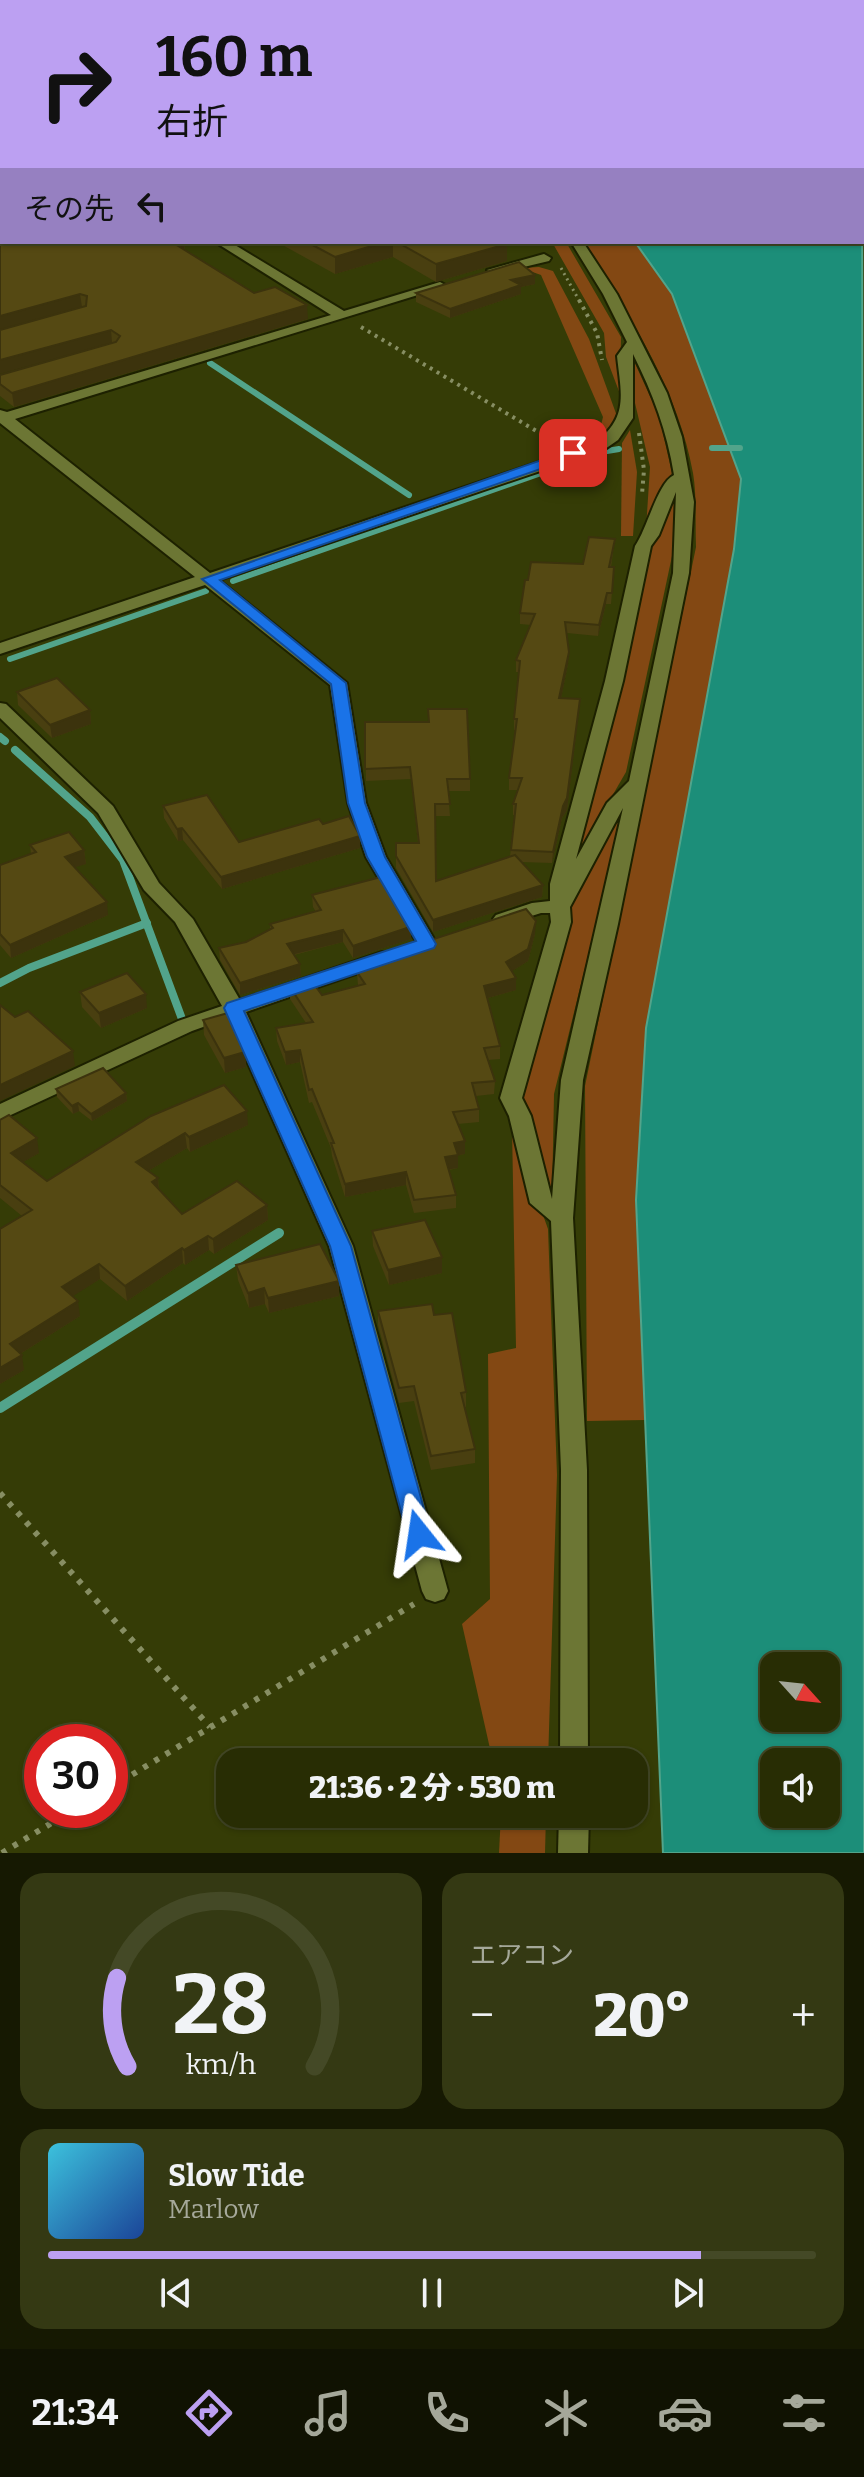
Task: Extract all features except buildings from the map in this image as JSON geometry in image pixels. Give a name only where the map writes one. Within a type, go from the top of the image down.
[{"type":"street","points":[[224,244],[343,316]]},
{"type":"street","points":[[534,244],[544,258]]},
{"type":"street","points":[[1,417],[544,258],[548,252],[546,244]]},
{"type":"street","points":[[574,1748],[574,1470],[562,1218],[572,1080],[638,782],[686,535],[684,476],[660,393],[610,294],[578,244]]},
{"type":"street","points":[[0,649],[600,446],[616,436],[625,423],[628,411],[624,356],[634,343]]},
{"type":"street","points":[[0,1113],[185,1026],[434,941],[376,857],[357,803],[338,683],[1,417]]},
{"type":"street","points":[[562,1218],[541,1203],[520,1116],[511,1098],[561,922],[560,884],[614,681],[643,546],[651,535],[673,481],[684,476]]},
{"type":"street","points":[[0,708],[106,810],[151,886],[183,919],[234,1008],[341,1246],[435,1591]]},
{"type":"street","points":[[560,907],[616,803],[638,782]]},
{"type":"street","points":[[483,925],[539,907],[560,907]]},
{"type":"street","points":[[573,1853],[574,1828]]},
{"type":"path","points":[[343,316],[573,453]]},
{"type":"path","points":[[0,1493],[210,1727]]},
{"type":"path","points":[[128,1777],[435,1591]]},
{"type":"path","points":[[2,1853],[43,1828]]},
{"type":"shaded area","points":[[553,244],[567,244],[621,337],[620,394],[606,357],[604,333]]},
{"type":"shaded area","points":[[584,244],[667,244],[758,460],[663,1853],[645,1420],[587,1421],[585,1086],[696,547],[695,491],[686,442],[676,411],[634,324]]},
{"type":"shaded area","points":[[539,267],[553,271],[589,339],[618,419],[609,434],[598,437],[603,417],[541,275],[521,268]]},
{"type":"shaded area","points":[[633,359],[659,416],[672,473],[646,529],[650,467],[635,403]]},
{"type":"shaded area","points":[[630,430],[637,472],[633,536],[621,536],[622,443]]},
{"type":"shaded area","points":[[675,486],[675,542],[626,772],[575,860],[653,543]]},
{"type":"shaded area","points":[[625,804],[554,1094],[552,1199],[521,1089],[576,890]]},
{"type":"shaded area","points":[[512,1128],[548,1229],[557,1475],[548,1748],[490,1748],[462,1624],[490,1599],[488,1354],[516,1348]]},
{"type":"shaded area","points":[[500,1828],[546,1828],[545,1853],[499,1853]]},
{"type":"water","points":[[636,244],[862,244],[864,1853],[663,1853],[636,1200],[646,1028],[734,549],[741,479],[672,294]]},
{"type":"waterway","points":[[210,363],[409,495]]},
{"type":"waterway","points":[[712,448],[740,448]]},
{"type":"waterway","points":[[233,581],[601,452],[619,449]]},
{"type":"waterway","points":[[10,659],[206,591]]},
{"type":"waterway","points":[[0,737],[5,741]]},
{"type":"waterway","points":[[15,750],[90,817],[123,860],[146,923]]},
{"type":"waterway","points":[[0,983],[29,968],[146,923]]},
{"type":"waterway","points":[[146,923],[182,1019]]},
{"type":"waterway","points":[[0,1408],[279,1233]]},
{"type":"route","points":[[419,1534],[341,1246],[234,1008],[427,944],[376,857],[357,803],[346,718],[338,683],[209,579],[573,453]]}]
